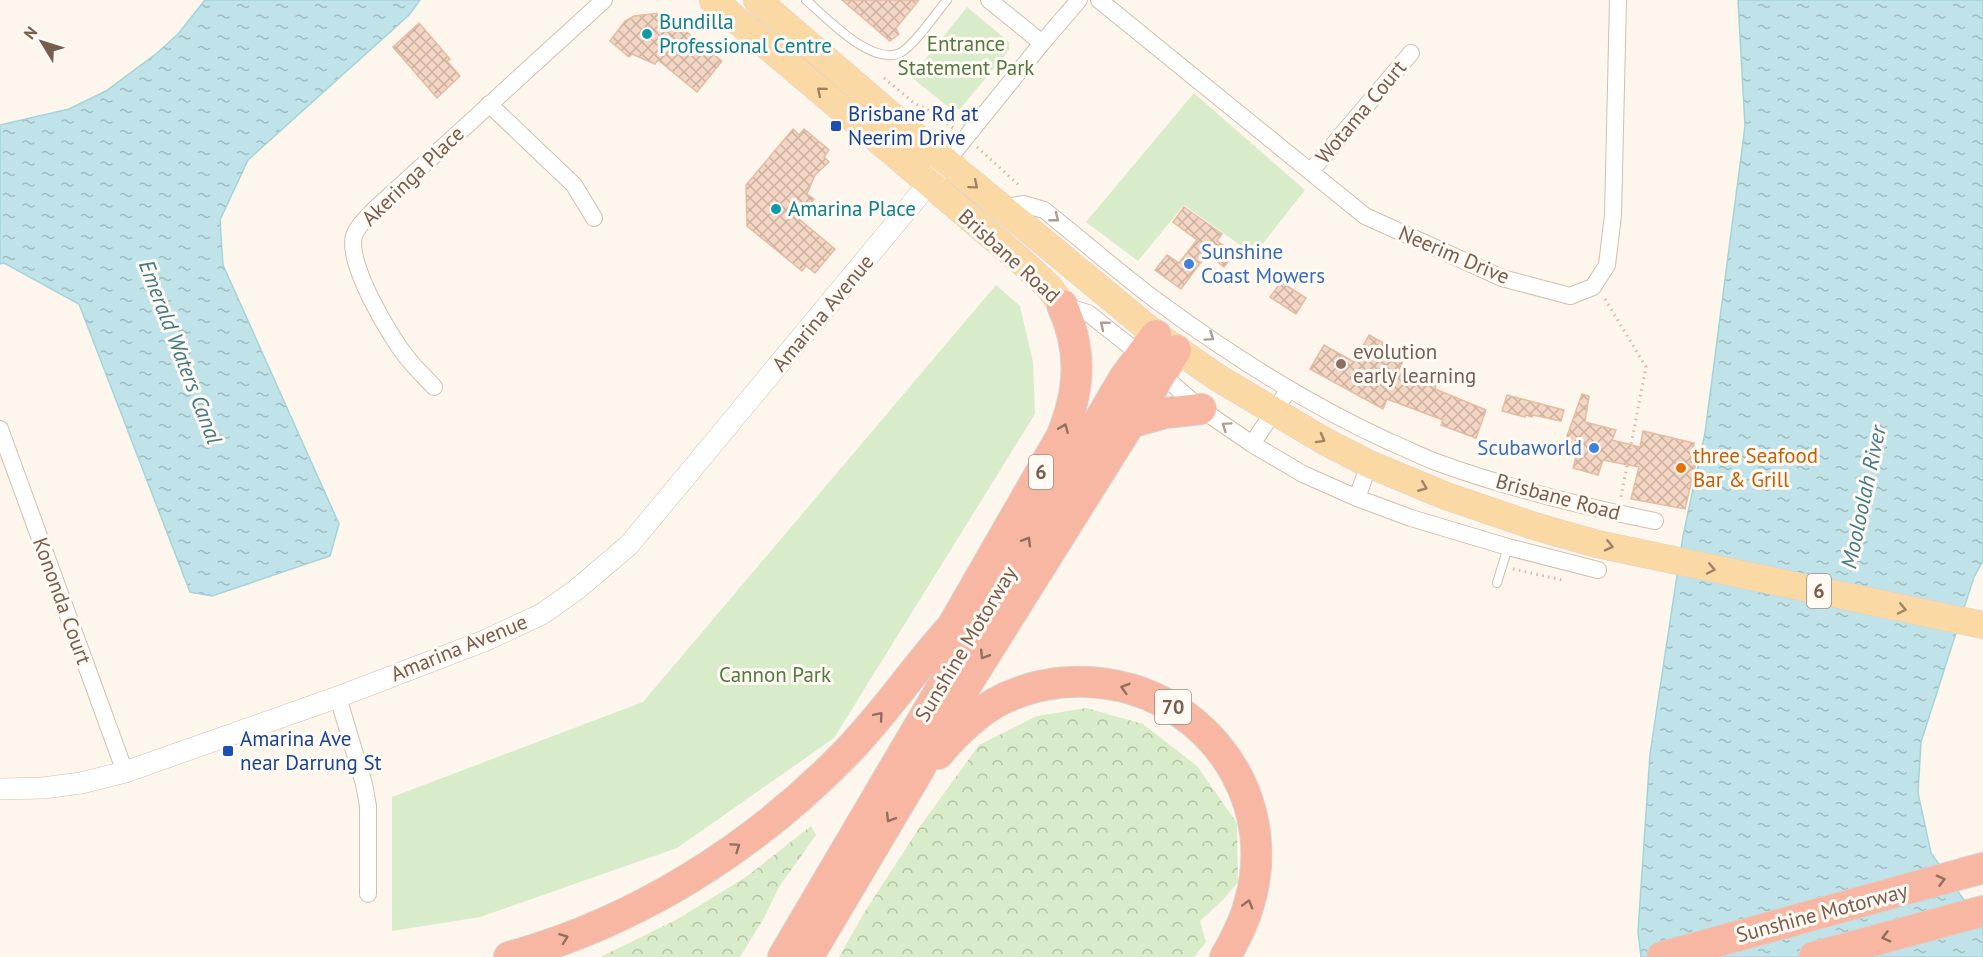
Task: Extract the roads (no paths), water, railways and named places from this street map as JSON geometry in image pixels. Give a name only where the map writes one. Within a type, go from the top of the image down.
[{"type":"highway","name":"6","points":[[795,950],[804,900],[940,655],[953,625],[1061,437],[1076,387],[1077,352],[1074,336],[1062,305]]},
{"type":"highway","name":"Sunshine Motorway","points":[[795,950],[920,768],[935,735],[1129,423],[1158,353]]},
{"type":"highway","name":"Sunshine Motorway","points":[[795,950],[1064,477],[1124,378],[1158,353]]},
{"type":"highway","points":[[1129,423],[1165,413],[1201,409]]},
{"type":"highway","points":[[509,957],[576,934],[639,906],[698,873],[745,842],[784,812],[845,754],[953,625]]},
{"type":"highway","name":"70","points":[[920,768],[971,719],[987,708],[1021,691],[1045,684],[1073,681],[1119,686],[1144,693],[1181,712],[1206,732],[1226,756],[1248,800],[1255,830],[1256,855],[1250,903],[1237,936],[1225,957]]},
{"type":"highway","name":"Sunshine Motorway","points":[[1662,957],[1983,868]]},
{"type":"highway","name":"Sunshine Motorway","points":[[1814,957],[1983,911]]},
{"type":"main road","name":"Brisbane Road","points":[[713,0],[1041,279],[1062,305]]},
{"type":"main road","name":"Brisbane Road","points":[[758,0],[1001,208],[1158,353],[1275,412],[1369,464],[1446,496],[1589,542],[1983,625]]},
{"type":"street","name":"Akeringa Place","points":[[434,387],[409,360],[376,308],[355,258],[354,236],[360,225],[374,210],[604,0]]},
{"type":"street","points":[[989,0],[1042,43]]},
{"type":"street","points":[[946,162],[1079,0]]},
{"type":"street","name":"Neerim Drive","points":[[1099,0],[1365,216],[1502,278],[1570,296],[1593,287],[1606,265],[1613,215],[1618,0]]},
{"type":"street","name":"Wotama Court","points":[[1311,171],[1411,53]]},
{"type":"street","points":[[489,104],[574,184],[594,218]]},
{"type":"street","name":"Amarina Avenue","points":[[0,789],[43,788],[81,783],[125,772],[338,697],[516,627],[542,614],[629,545],[946,162]]},
{"type":"street","name":"Brisbane Road","points":[[1001,208],[1023,204],[1044,210],[1156,300],[1289,389],[1357,427],[1435,462],[1532,492],[1655,521]]},
{"type":"street","name":"Brisbane Road","points":[[1062,305],[1088,313],[1158,353],[1201,409],[1252,444],[1303,474],[1357,498],[1411,518],[1508,547],[1598,570]]},
{"type":"street","points":[[1252,444],[1289,389]]},
{"type":"street","name":"Kononda Court","points":[[0,429],[125,772]]},
{"type":"street","points":[[1357,498],[1369,464]]},
{"type":"street","points":[[338,697],[366,795],[368,894]]},
{"type":"lane","points":[[806,0],[864,49],[885,55],[899,53],[909,46],[947,0]]},
{"type":"lane","points":[[1497,583],[1508,547]]},
{"type":"water","name":"Emerald Waters Canal","points":[[205,0],[420,0],[409,15],[248,160],[220,220],[223,265],[339,524],[330,556],[212,596],[190,592],[79,304],[4,263],[0,264],[0,125],[69,109],[106,91],[157,53],[178,34]]},
{"type":"water","name":"Mooloolah River","points":[[1738,0],[1983,0],[1983,561],[1974,577],[1921,742],[1918,793],[1931,853],[1983,927],[1983,957],[1641,957],[1638,932],[1650,754],[1683,536],[1705,433],[1745,126]]},
{"type":"place","name":"Bundilla Professional Centre","points":[[647,34]]},
{"type":"place","name":"Brisbane Rd at Neerim Drive","points":[[836,126]]},
{"type":"place","name":"Amarina Place","points":[[776,209]]},
{"type":"place","name":"Sunshine Coast Mowers","points":[[1189,264]]},
{"type":"place","name":"evolution early learning","points":[[1341,364]]},
{"type":"place","name":"Scubaworld","points":[[1594,448]]},
{"type":"place","name":"three Seafood Bar & Grill","points":[[1681,468]]},
{"type":"place","name":"Amarina Ave near Darrung St","points":[[228,751]]},
{"type":"park label","name":"Entrance Statement Park","points":[[966,56]]},
{"type":"park label","name":"Cannon Park","points":[[775,675]]}]
